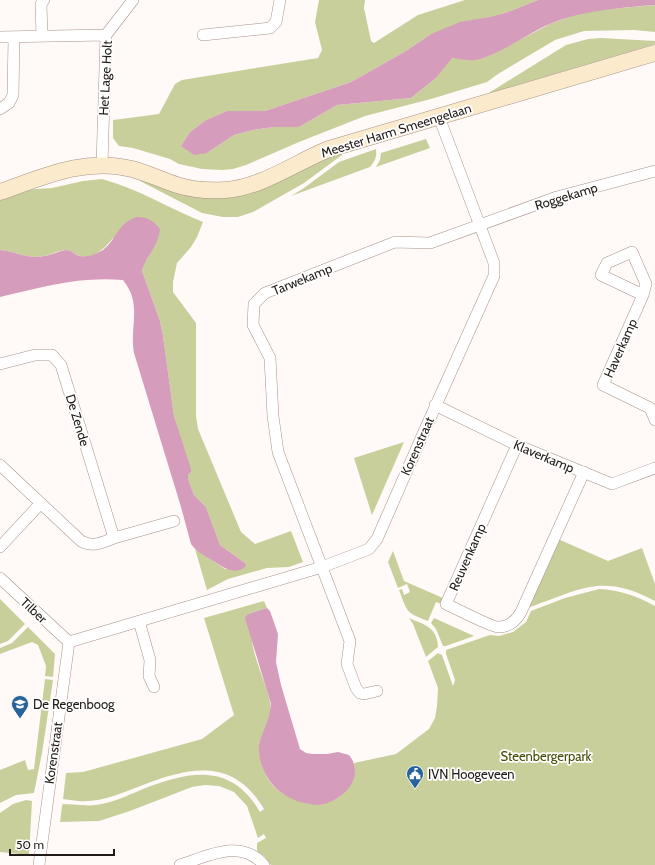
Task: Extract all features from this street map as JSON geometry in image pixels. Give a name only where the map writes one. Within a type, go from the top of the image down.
[{"type":"street","points":[[42,36],[41,4],[44,0]]},
{"type":"street","name":"Het Lage Holt","points":[[102,164],[106,35],[133,0]]},
{"type":"street","points":[[202,35],[270,28],[276,22],[280,0]]},
{"type":"street","points":[[0,37],[106,35]]},
{"type":"street","points":[[0,109],[7,106],[13,95],[14,37]]},
{"type":"street","name":"Meester Harm Smeengelaan","points":[[0,192],[60,171],[81,166],[102,164],[133,169],[187,188],[198,190],[227,190],[238,188],[263,180],[312,155],[329,149],[655,53]]},
{"type":"street","name":"Korenstraat","points":[[38,865],[69,642],[322,567],[369,549],[377,539],[435,405],[494,276],[494,263],[439,117]]},
{"type":"street","name":"Roggekamp","points":[[480,225],[557,196],[655,171]]},
{"type":"street","name":"Tarwekamp","points":[[377,691],[364,694],[360,693],[356,688],[347,664],[350,641],[278,452],[273,416],[270,358],[253,325],[254,304],[266,293],[395,242],[430,243],[480,225]]},
{"type":"street","name":"Haverkamp","points":[[644,295],[604,386],[650,408],[655,420]]},
{"type":"street","name":"De Zende","points":[[0,364],[35,355],[52,355],[61,365],[114,538]]},
{"type":"street","name":"Klaverkamp","points":[[435,405],[517,445],[612,484],[655,468]]},
{"type":"street","name":"Reuvenkamp","points":[[517,445],[446,604],[496,627],[510,624],[521,612],[584,472]]},
{"type":"street","points":[[0,465],[84,543],[90,545],[174,521]]},
{"type":"street","points":[[0,547],[41,503]]},
{"type":"street","name":"Tilber","points":[[0,578],[69,642]]},
{"type":"street","points":[[139,621],[150,660],[149,676],[154,687]]},
{"type":"street","points":[[180,865],[223,852],[240,850],[254,856],[264,865]]},
{"type":"green space","points":[[319,0],[365,0],[364,8],[371,41],[374,43],[418,15],[465,0],[538,0],[508,12],[431,34],[406,51],[351,82],[265,111],[227,111],[206,120],[190,132],[181,146],[207,153],[234,135],[274,127],[299,127],[337,105],[411,98],[436,78],[451,58],[475,60],[491,55],[550,24],[574,15],[598,10],[655,5],[655,32],[634,30],[584,31],[555,40],[487,82],[431,99],[365,116],[233,169],[202,169],[179,164],[170,159],[133,148],[119,146],[113,138],[113,120],[159,114],[175,84],[182,80],[318,58],[322,50],[315,22]]},
{"type":"green space","points":[[601,38],[655,41],[655,44],[487,94],[566,45],[588,39]]},
{"type":"green space","points":[[426,139],[430,148],[376,167],[380,160],[381,153]]},
{"type":"green space","points":[[376,149],[375,159],[370,167],[291,196],[339,162]]},
{"type":"green space","points":[[341,153],[342,155],[304,183],[253,212],[238,217],[223,217],[202,213],[140,181],[141,179],[186,195],[315,162]]},
{"type":"green space","points":[[102,179],[141,193],[203,222],[191,247],[177,263],[173,282],[173,292],[196,323],[196,416],[198,429],[241,532],[255,544],[291,531],[303,562],[289,567],[267,568],[228,579],[207,590],[195,549],[225,569],[245,563],[220,545],[206,507],[194,495],[188,479],[188,475],[191,472],[174,416],[160,321],[142,271],[148,257],[113,238],[102,250],[88,257],[77,255],[68,250],[36,257],[0,250],[0,199],[22,190],[52,188],[83,181]]},
{"type":"green space","points":[[404,442],[372,515],[354,458]]},
{"type":"green space","points":[[558,539],[608,561],[642,548],[655,584],[655,601],[637,592],[606,586],[578,590],[530,607],[529,605]]},
{"type":"green space","points":[[393,551],[404,581],[443,598],[441,604],[436,602],[428,621],[415,616],[406,608],[399,590],[402,589],[404,595],[410,592],[407,584],[398,588],[388,562]]},
{"type":"green space","name":"Steenbergerpark","points":[[599,589],[628,594],[655,606],[655,865],[271,865],[265,857],[257,851],[257,843],[266,838],[264,834],[258,838],[247,806],[234,792],[219,786],[205,785],[192,787],[130,811],[99,821],[60,822],[63,804],[103,804],[160,783],[193,775],[208,775],[222,778],[236,785],[249,796],[260,812],[264,809],[252,793],[239,781],[225,774],[210,771],[194,771],[161,778],[103,799],[78,801],[63,799],[66,773],[83,772],[202,739],[234,715],[204,618],[264,601],[267,608],[248,614],[252,643],[271,706],[270,715],[260,743],[261,761],[264,772],[274,787],[289,797],[317,805],[355,773],[354,763],[396,754],[429,729],[435,718],[438,688],[428,661],[438,653],[442,655],[453,686],[455,680],[446,650],[490,635],[499,636],[513,632],[526,622],[531,611],[565,598]]},
{"type":"green space","points":[[0,599],[25,624],[8,641],[0,644]]},
{"type":"green space","points":[[409,618],[429,627],[435,635],[438,647],[426,657],[413,624]]},
{"type":"green space","points":[[434,618],[474,636],[443,646],[436,629],[431,623]]},
{"type":"green space","points":[[28,627],[55,654],[53,677],[45,676],[46,666],[38,645],[32,642],[0,654],[0,648],[12,643]]},
{"type":"green space","points":[[45,679],[53,680],[42,753],[34,793],[16,795],[0,803],[0,770],[25,760],[28,770],[34,769]]},
{"type":"green space","points":[[26,800],[32,801],[29,855],[0,852],[0,813],[13,804]]},
{"type":"shaded area","points":[[538,0],[655,0],[655,5],[601,10],[563,19],[541,28],[485,58],[464,60],[452,58],[436,78],[411,98],[337,105],[299,127],[274,127],[234,135],[207,153],[194,155],[181,146],[190,132],[206,120],[227,111],[265,111],[351,82],[406,51],[431,34],[460,22],[490,17],[508,12]]},
{"type":"shaded area","points":[[137,217],[150,220],[160,229],[157,241],[146,260],[142,271],[160,321],[174,416],[191,469],[188,479],[194,495],[206,507],[220,545],[245,563],[246,566],[237,571],[219,565],[200,553],[191,544],[134,353],[134,307],[129,289],[123,280],[107,279],[61,283],[0,297],[0,250],[32,257],[44,256],[66,250],[80,256],[90,256],[108,246],[126,223]]},
{"type":"shaded area","points":[[267,608],[270,611],[278,634],[276,662],[281,685],[300,749],[306,753],[313,754],[338,752],[349,755],[353,761],[355,772],[354,778],[347,790],[336,799],[323,804],[316,805],[304,803],[279,791],[268,778],[260,761],[260,743],[269,717],[271,704],[245,618],[248,614]]},
{"type":"place","name":"De Regenboog","points":[[20,719]]},
{"type":"place","name":"IVN Hoogeveen","points":[[415,789]]}]
